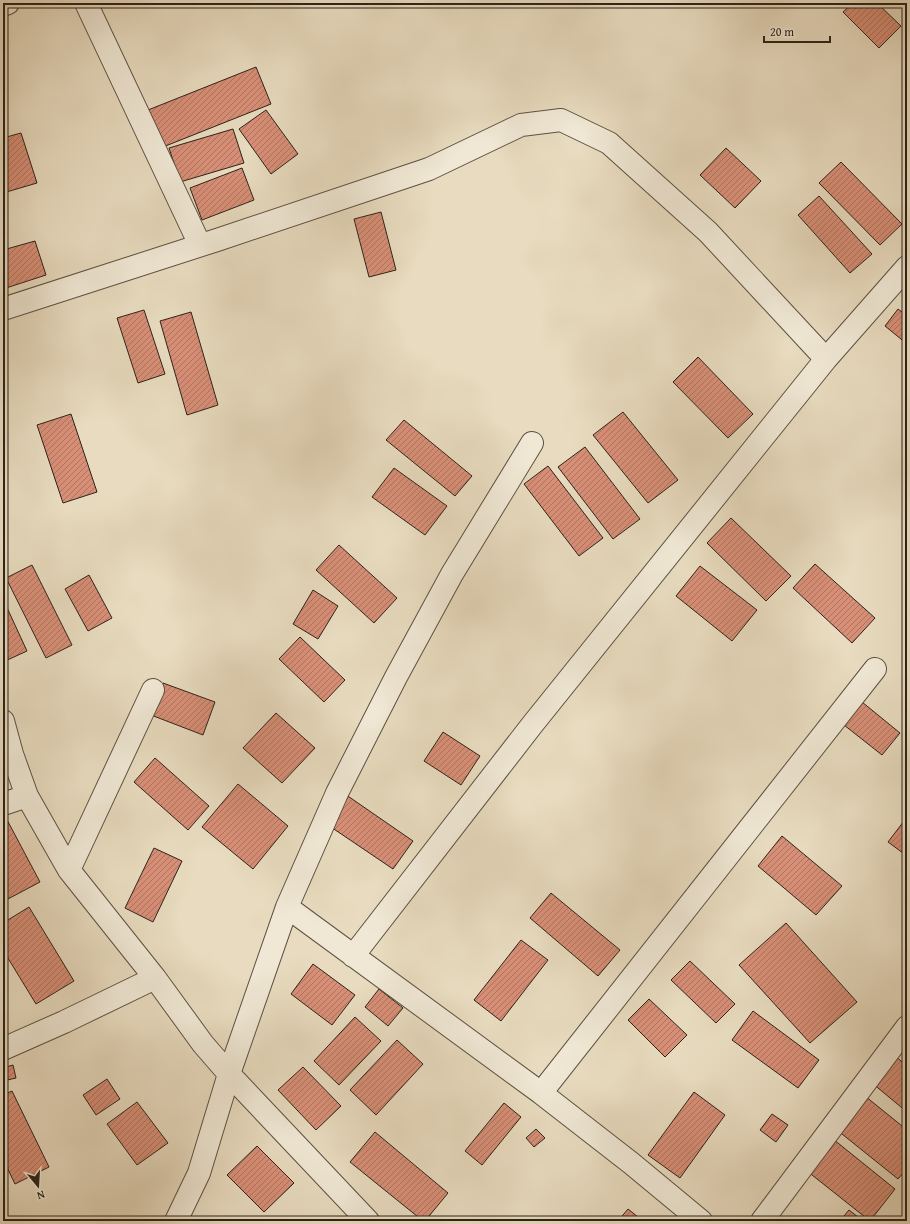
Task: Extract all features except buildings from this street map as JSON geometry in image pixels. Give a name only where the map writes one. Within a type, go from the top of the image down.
[{"type":"street","points":[[3,4],[8,3]]},
{"type":"street","points":[[86,3],[200,245]]},
{"type":"street","points":[[3,309],[430,169],[521,126],[561,120],[610,143],[708,232],[826,359]]},
{"type":"street","points":[[353,956],[532,725],[826,359],[907,267]]},
{"type":"street","points":[[176,1221],[199,1173],[229,1074],[287,907],[337,793],[396,677],[452,574],[532,443]]},
{"type":"street","points":[[541,1093],[875,669]]},
{"type":"street","points":[[69,870],[153,690]]},
{"type":"street","points":[[3,721],[26,796],[69,870],[155,978],[203,1044],[229,1074],[368,1221]]},
{"type":"street","points":[[3,804],[26,796]]},
{"type":"street","points":[[287,907],[541,1093],[631,1163],[701,1221]]},
{"type":"street","points":[[3,1049],[64,1022],[155,978]]},
{"type":"street","points":[[762,1221],[907,1027]]}]
